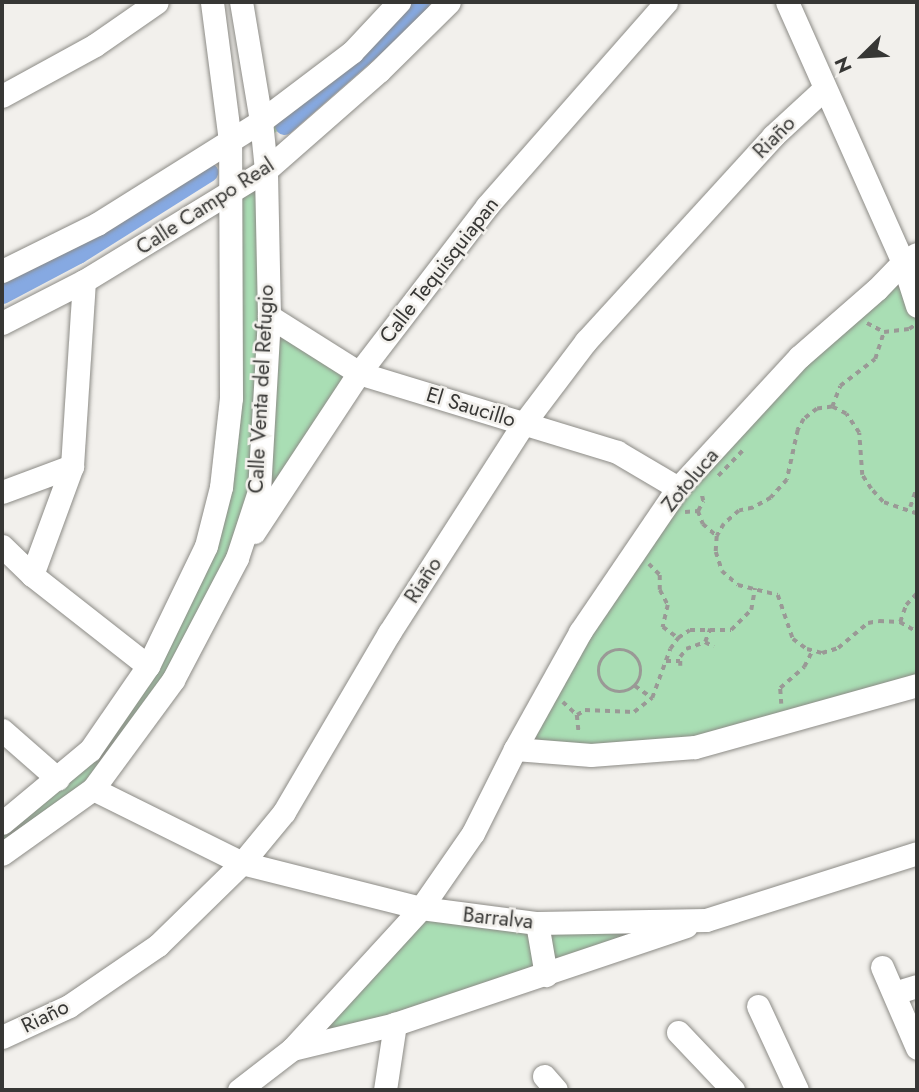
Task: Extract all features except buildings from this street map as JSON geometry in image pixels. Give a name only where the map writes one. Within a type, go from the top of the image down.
[{"type":"street","points":[[2,96],[95,45],[157,2]]},
{"type":"street","name":"Calle Venta del Refugio","points":[[2,823],[90,750],[148,666],[206,547],[221,487],[231,398],[230,141],[212,2]]},
{"type":"street","name":"Calle Venta del Refugio","points":[[2,854],[93,789],[173,680],[237,558],[259,491],[269,316],[266,170],[261,121],[241,2]]},
{"type":"street","name":"Calle Campo Real","points":[[2,271],[97,224],[261,121],[352,52],[399,2]]},
{"type":"street","name":"Calle Campo Real","points":[[2,323],[84,281],[266,170],[379,71],[449,2]]},
{"type":"street","name":"Calle Tequisquiapan","points":[[237,558],[359,373],[488,206],[666,2]]},
{"type":"street","points":[[787,2],[824,89],[910,258],[911,314]]},
{"type":"street","name":"Riaño","points":[[2,1037],[69,1006],[158,945],[242,863],[284,812],[389,633],[524,423],[586,341],[773,136],[824,89]]},
{"type":"street","name":"Zotoluca","points":[[292,1049],[421,908],[473,833],[515,749],[580,632],[689,489],[799,357],[910,258]]},
{"type":"street","points":[[32,575],[72,466],[84,281]]},
{"type":"street","name":"El Saucillo","points":[[269,316],[359,373],[617,452],[689,489]]},
{"type":"street","points":[[2,492],[72,466]]},
{"type":"street","points":[[2,546],[32,575],[148,666]]},
{"type":"street","points":[[206,547],[237,558]]},
{"type":"street","points":[[515,749],[590,755],[695,747],[917,685]]},
{"type":"street","points":[[2,730],[58,779]]},
{"type":"street","name":"Barralva","points":[[93,789],[242,863],[421,908],[537,923],[706,920],[917,853]]},
{"type":"street","points":[[239,1090],[292,1049],[395,1024],[706,920]]},
{"type":"street","points":[[537,923],[546,975]]},
{"type":"street","points":[[882,967],[917,1048]]},
{"type":"street","points":[[894,993],[917,986]]},
{"type":"street","points":[[758,1006],[797,1090]]},
{"type":"street","points":[[385,1090],[395,1024]]},
{"type":"street","points":[[678,1032],[733,1090]]},
{"type":"path","points":[[909,329],[911,314]]},
{"type":"path","points":[[863,320],[884,332],[909,329],[917,324]]},
{"type":"path","points":[[832,407],[840,386],[875,359],[884,332]]},
{"type":"path","points":[[917,514],[910,508],[883,502],[871,489],[862,475],[859,433],[846,414],[832,407],[817,409],[804,419],[798,430],[787,480],[771,498],[753,508],[739,511],[724,524],[717,536],[716,552],[722,571],[738,585],[778,596],[793,639],[812,650],[822,653],[838,648],[868,623],[900,622],[917,632]]},
{"type":"path","points":[[689,489],[726,470],[750,441]]},
{"type":"path","points":[[910,508],[917,487]]},
{"type":"path","points":[[698,511],[703,524],[717,536]]},
{"type":"path","points":[[647,563],[660,575],[660,590],[668,610],[663,626],[678,638]]},
{"type":"path","points":[[577,715],[585,710],[634,712],[652,698],[678,638],[690,630],[731,630],[741,623],[751,610],[755,588]]},
{"type":"path","points":[[900,622],[905,605],[917,593]]},
{"type":"path","points":[[666,661],[680,663],[686,649],[705,642],[710,629]]},
{"type":"path","points":[[705,642],[714,647]]},
{"type":"path","points":[[615,650],[628,651],[637,658],[642,669],[635,686],[619,693],[607,688],[601,680],[599,669],[604,657],[615,650]]},
{"type":"path","points":[[781,705],[780,688],[804,667],[812,650]]},
{"type":"path","points":[[635,686],[652,698]]},
{"type":"path","points":[[561,701],[577,715],[579,736]]},
{"type":"path","points":[[771,708],[794,702]]},
{"type":"path","points":[[568,734],[591,735]]},
{"type":"green space","points":[[404,2],[423,2],[308,110],[273,134],[269,131],[353,58]]},
{"type":"green space","points":[[208,164],[213,168],[209,177],[2,302],[2,280]]},
{"type":"green space","points":[[266,170],[269,316],[359,373],[93,789],[2,854],[2,823],[58,779],[148,666],[221,487],[231,193]]},
{"type":"green space","points":[[903,262],[917,306],[917,685],[695,747],[515,749],[678,488]]},
{"type":"green space","points":[[421,908],[706,920],[292,1049]]},
{"type":"waterway","points":[[284,125],[396,27],[420,2]]},
{"type":"waterway","points":[[2,294],[78,254],[208,172]]}]
